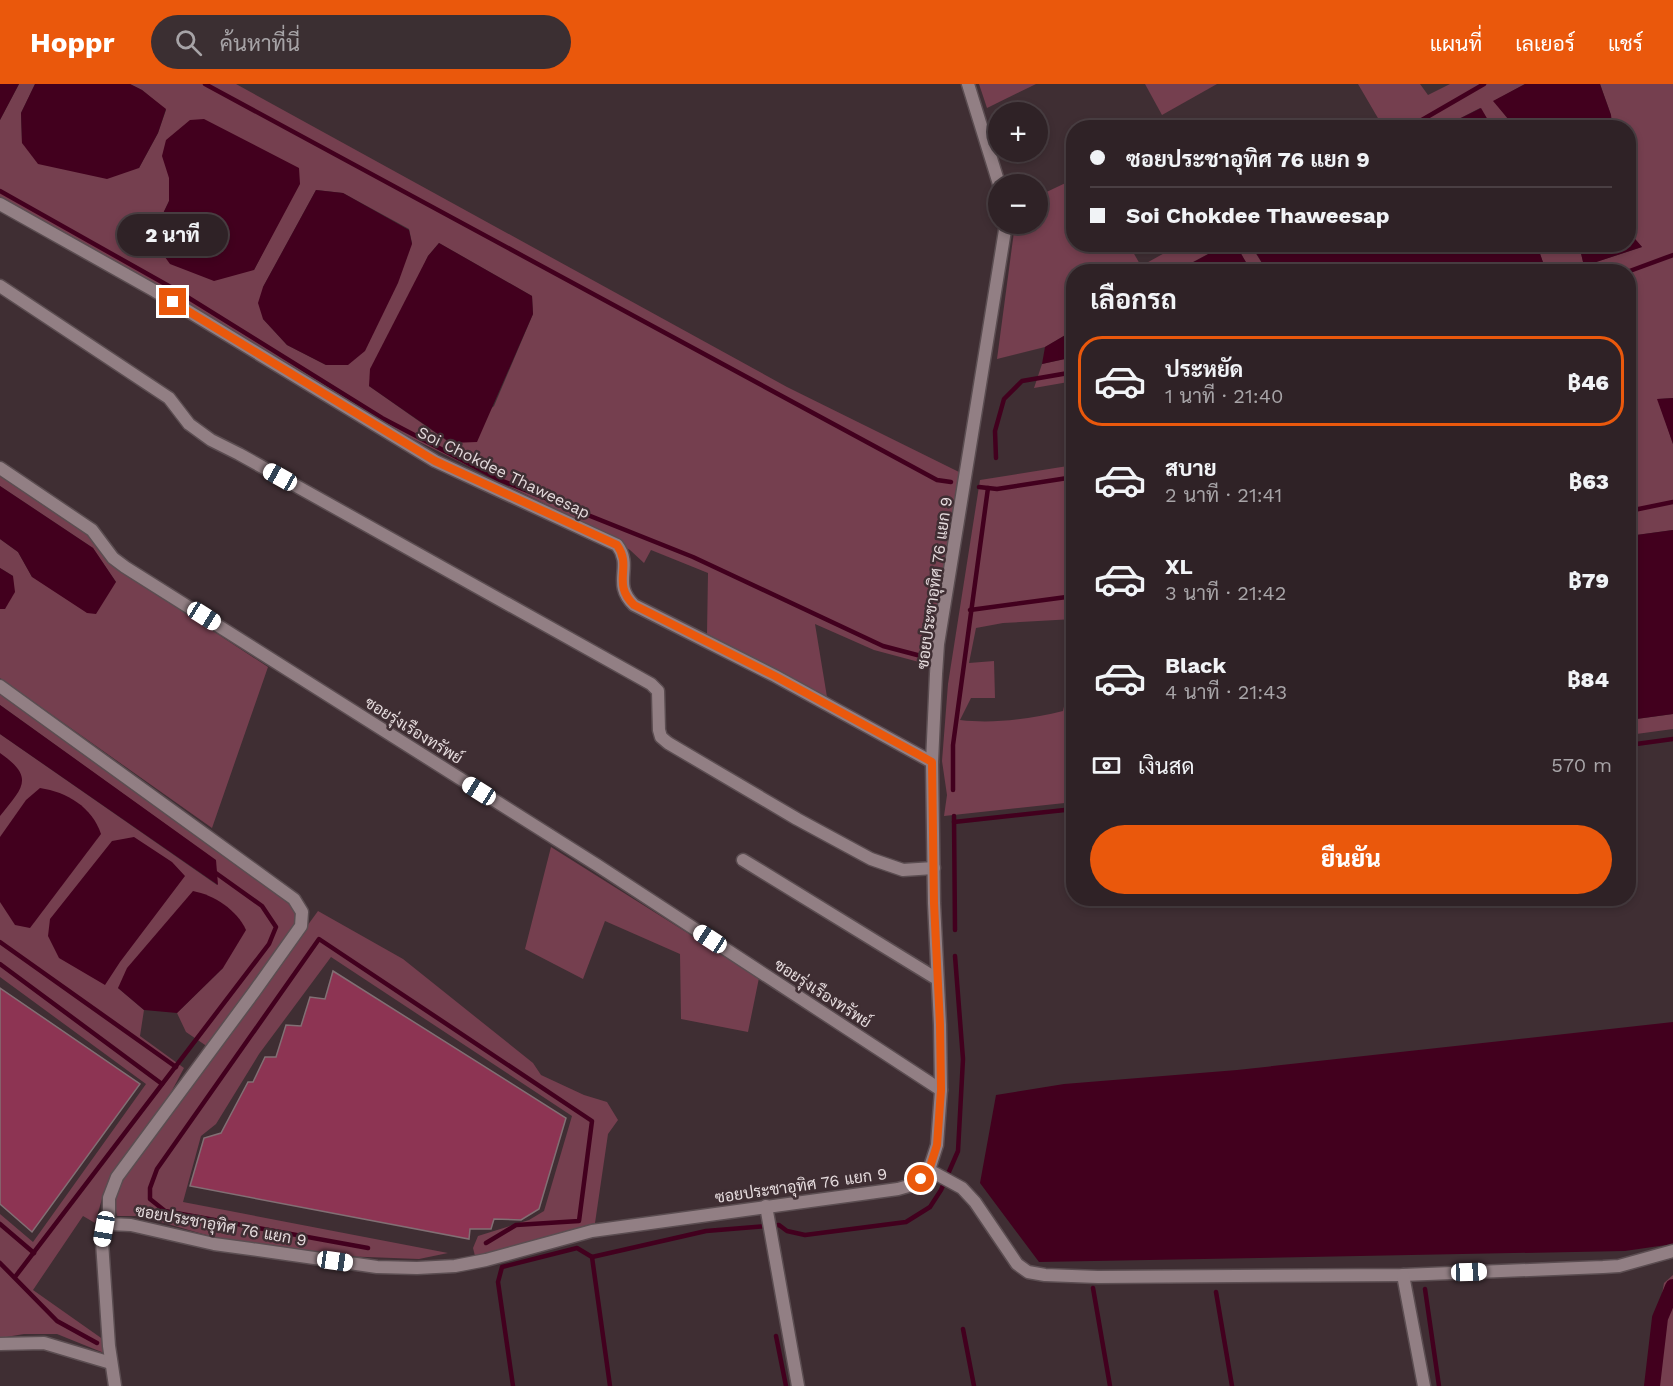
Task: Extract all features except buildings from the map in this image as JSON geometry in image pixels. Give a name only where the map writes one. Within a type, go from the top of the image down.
[{"type":"street","points":[[968,84],[996,174]]},
{"type":"street","name":"Soi Chokdee Thaweesap","points":[[0,204],[155,291],[435,461],[617,545],[624,554],[622,586],[627,598],[634,605],[785,682],[932,762]]},
{"type":"street","name":"ซอยประชาอุทิศ 76 แยก 9","points":[[115,1386],[111,1363],[102,1242],[104,1229],[109,1224],[131,1225],[251,1250],[377,1267],[455,1266],[486,1260],[592,1231],[898,1189],[912,1185],[929,1170],[937,1145],[941,1090],[932,762],[938,644],[1004,234]]},
{"type":"street","points":[[0,286],[169,398],[189,424],[211,441],[260,465],[651,684],[658,691],[661,737],[668,743],[871,859],[903,870],[934,868]]},
{"type":"street","name":"ซอยรุ่งเรืองทรัพย์","points":[[0,468],[92,530],[113,558],[125,567],[587,859],[941,1090]]},
{"type":"street","points":[[0,686],[294,899],[302,912],[301,926],[117,1177],[109,1198],[109,1224]]},
{"type":"street","points":[[743,860],[937,979]]},
{"type":"street","points":[[929,1170],[962,1188],[975,1202],[1017,1264],[1028,1272],[1045,1275],[1098,1277],[1403,1275],[1611,1267],[1673,1251]]},
{"type":"street","points":[[766,1206],[798,1386]]},
{"type":"street","points":[[1403,1275],[1424,1386]]},
{"type":"street","points":[[0,1344],[44,1343],[111,1363]]},
{"type":"shaded area","points":[[0,84],[19,84],[0,120]]},
{"type":"shaded area","points":[[19,84],[35,84],[21,113],[22,143],[139,168],[158,133],[166,110],[142,90],[130,84],[236,84],[787,387],[959,472],[958,506],[934,666],[874,650],[815,624],[827,697],[707,634],[708,573],[651,550],[644,563],[630,550],[596,529],[387,426],[0,200],[0,120]],"holes":[[[169,177],[273,233],[254,270],[159,222],[169,201]],[[316,190],[343,193],[409,229],[412,243],[326,365],[287,345],[263,319],[263,287]],[[439,243],[532,296],[533,314],[494,406],[450,443],[369,386],[428,256]]]},
{"type":"shaded area","points":[[35,84],[130,84],[142,90],[166,109],[158,133],[139,168],[107,179],[38,164],[22,143],[21,113]]},
{"type":"shaded area","points":[[979,84],[1036,84],[999,102],[988,102],[987,108]]},
{"type":"shaded area","points":[[1145,84],[1217,84],[1162,115]]},
{"type":"shaded area","points":[[1358,84],[1420,84],[1428,95],[1450,84],[1525,84],[1494,101],[1509,120],[1488,120],[1480,108],[1457,120],[1379,120]]},
{"type":"shaded area","points":[[1525,84],[1600,84],[1611,120],[1509,120],[1493,101]]},
{"type":"shaded area","points":[[1600,84],[1673,84],[1673,398],[1658,399],[1673,444],[1673,530],[1636,535],[1636,264],[1590,264],[1627,252],[1636,252],[1636,249],[1642,247],[1636,240],[1636,120],[1611,120]]},
{"type":"shaded area","points":[[1481,108],[1488,120],[1457,120]]},
{"type":"shaded area","points":[[204,119],[299,168],[300,184],[254,270],[214,281],[170,264],[157,246],[159,222],[169,201],[169,178],[162,156],[166,140],[190,120]]},
{"type":"shaded area","points":[[1066,183],[1066,252],[1133,252],[1140,264],[1066,264],[1066,335],[1045,347],[997,359],[1014,234],[1048,234],[1048,191]]},
{"type":"shaded area","points":[[316,190],[343,193],[409,230],[412,244],[398,283],[365,351],[348,365],[326,365],[287,345],[263,319],[258,303],[263,287]]},
{"type":"shaded area","points":[[1636,240],[1642,247],[1636,249]]},
{"type":"shaded area","points":[[439,243],[532,296],[533,314],[477,442],[451,443],[369,386],[370,369],[428,256]]},
{"type":"shaded area","points":[[1166,252],[1212,252],[1189,264],[1145,264]]},
{"type":"shaded area","points":[[1212,252],[1240,252],[1247,264],[1190,264]]},
{"type":"shaded area","points":[[1240,252],[1255,252],[1263,264],[1247,264]]},
{"type":"shaded area","points":[[1255,252],[1539,252],[1544,264],[1263,264]]},
{"type":"shaded area","points":[[1539,252],[1581,252],[1584,264],[1544,264]]},
{"type":"shaded area","points":[[1581,252],[1627,252],[1590,264],[1584,264]]},
{"type":"shaded area","points":[[1066,335],[1066,359],[1042,364],[1045,347]]},
{"type":"shaded area","points":[[1066,359],[1066,382],[1034,388],[1042,364]]},
{"type":"shaded area","points":[[1673,398],[1673,444],[1657,399]]},
{"type":"shaded area","points":[[1066,466],[1066,619],[1003,623],[976,628],[969,663],[994,661],[995,698],[971,698],[960,720],[1012,720],[1063,711],[1066,697],[1066,803],[944,816],[947,795],[942,761],[948,684],[980,480]]},
{"type":"shaded area","points":[[0,471],[93,535],[123,572],[268,667],[212,828],[0,678],[0,609],[5,609],[13,576],[0,568],[0,539],[18,552],[32,577],[116,582],[93,548],[0,486]]},
{"type":"shaded area","points":[[0,486],[93,548],[116,582],[96,614],[87,613],[32,577],[18,552],[0,539]]},
{"type":"shaded area","points":[[1673,530],[1673,714],[1636,719],[1636,535]]},
{"type":"shaded area","points":[[0,568],[13,576],[15,592],[5,609],[0,609]]},
{"type":"shaded area","points":[[0,691],[291,901],[297,912],[295,926],[208,1047],[186,1032],[177,1013],[223,968],[118,988],[144,1010],[140,1036],[184,1068],[168,1098],[104,1192],[95,1223],[83,1216],[33,1290],[104,1340],[104,1353],[57,1334],[24,1334],[0,1338],[0,1214],[33,1242],[146,1084],[0,977],[0,734],[217,885],[215,860],[0,705]]},
{"type":"shaded area","points":[[0,705],[216,860],[218,885],[0,734]]},
{"type":"shaded area","points":[[1673,714],[1673,729],[1636,734],[1636,719]]},
{"type":"shaded area","points":[[0,753],[18,769],[22,783],[0,816]]},
{"type":"shaded area","points":[[40,788],[60,793],[77,802],[97,824],[101,834],[30,928],[15,925],[0,902],[0,837],[26,800]]},
{"type":"shaded area","points":[[134,837],[172,862],[185,876],[105,985],[59,958],[48,936],[50,919],[112,841]]},
{"type":"shaded area","points":[[551,847],[759,978],[748,1032],[681,1019],[680,954],[605,921],[583,979],[525,949]]},
{"type":"shaded area","points":[[193,891],[224,904],[237,916],[246,930],[223,968],[177,1013],[144,1010],[118,988],[127,968]]},
{"type":"shaded area","points":[[318,911],[403,959],[533,1063],[541,1075],[584,1095],[607,1102],[618,1120],[608,1134],[595,1223],[475,1256],[473,1248],[478,1236],[529,1220],[544,1211],[572,1116],[331,957],[259,1054],[216,1124],[201,1136],[183,1202],[448,1253],[419,1259],[341,1256],[220,1239],[140,1216],[117,1216],[113,1201],[116,1189]]},
{"type":"shaded area","points":[[1673,1022],[1673,1244],[1625,1251],[1039,1262],[980,1183],[996,1095],[1064,1084],[1237,1070]]},
{"type":"shaded area","points":[[1673,1275],[1673,1386],[1646,1386],[1664,1283]]},
{"type":"waterway","points":[[205,84],[937,480],[951,482]]},
{"type":"waterway","points":[[1422,120],[1484,84]]},
{"type":"waterway","points":[[0,191],[176,290],[382,418],[500,480],[693,557],[883,646],[921,656]]},
{"type":"waterway","points":[[1636,269],[1673,255]]},
{"type":"waterway","points":[[996,458],[995,431],[1004,399],[1022,381],[1066,373]]},
{"type":"waterway","points":[[979,487],[997,489],[1066,478]]},
{"type":"waterway","points":[[953,790],[953,745],[988,488]]},
{"type":"waterway","points":[[1636,510],[1673,502]]},
{"type":"waterway","points":[[970,610],[1066,597]]},
{"type":"waterway","points":[[1636,744],[1673,739]]},
{"type":"waterway","points":[[954,822],[1066,810]]},
{"type":"waterway","points":[[954,816],[955,930]]},
{"type":"waterway","points":[[15,1277],[269,944],[276,927],[262,906],[213,871]]},
{"type":"waterway","points":[[368,1248],[165,1211],[150,1199],[150,1188],[157,1169],[319,939],[592,1121],[579,1221],[516,1225],[486,1243]]},
{"type":"waterway","points":[[0,942],[176,1067]]},
{"type":"waterway","points":[[513,1386],[498,1282],[502,1267],[577,1248],[592,1257],[706,1231],[779,1225],[787,1231],[805,1235],[906,1222],[930,1207],[941,1190],[958,1151],[963,1059],[955,956]]},
{"type":"waterway","points":[[0,964],[162,1084]]},
{"type":"waterway","points":[[0,1224],[34,1253]]},
{"type":"waterway","points":[[592,1257],[610,1386]]},
{"type":"waterway","points":[[0,1263],[57,1321],[97,1343]]},
{"type":"waterway","points":[[1652,1386],[1660,1318],[1673,1287]]},
{"type":"waterway","points":[[1093,1288],[1110,1386]]},
{"type":"waterway","points":[[1425,1289],[1439,1386]]},
{"type":"waterway","points":[[1216,1292],[1232,1386]]},
{"type":"waterway","points":[[963,1329],[974,1386]]},
{"type":"waterway","points":[[776,1336],[786,1386]]},
{"type":"route","points":[[173,302],[435,461],[617,545],[624,554],[622,586],[627,598],[634,605],[775,676],[932,762],[934,903],[941,1090],[937,1145],[929,1170],[921,1179]]}]
